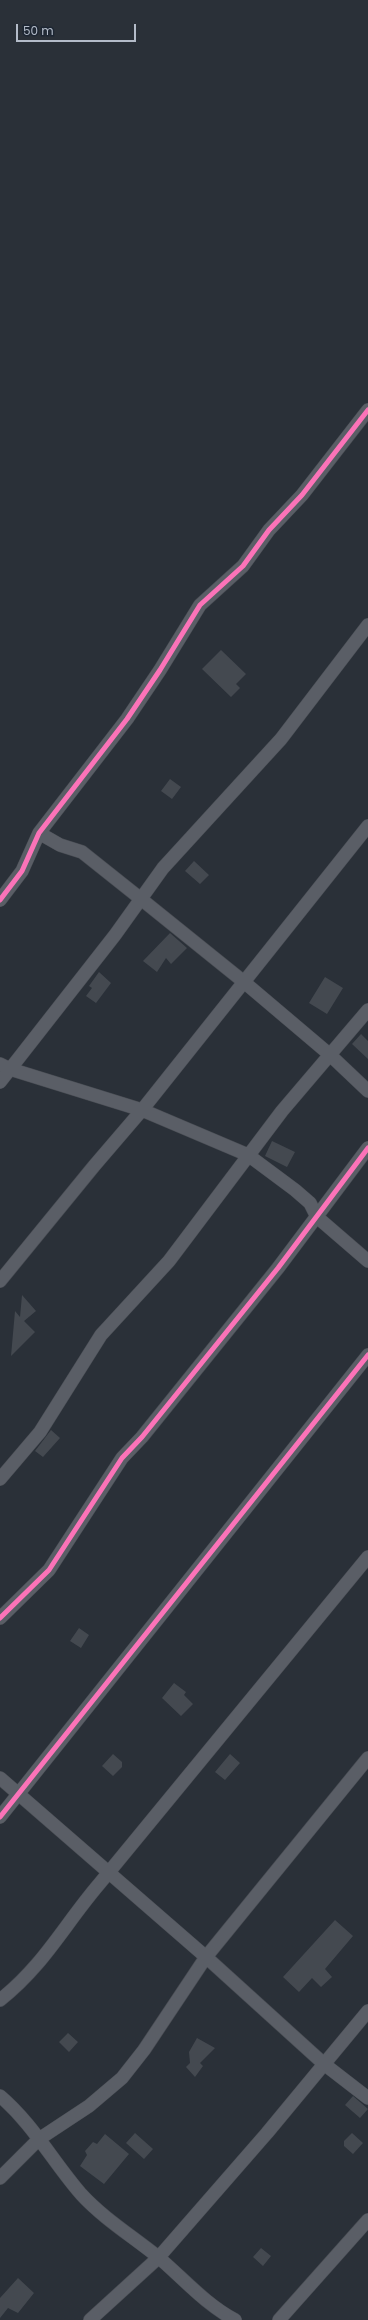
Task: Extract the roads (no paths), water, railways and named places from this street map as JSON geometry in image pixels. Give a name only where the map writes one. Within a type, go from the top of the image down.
[{"type":"street","points":[[0,900],[22,871],[39,833],[127,720],[200,605],[243,566],[269,530],[302,495],[368,410]]},
{"type":"street","points":[[0,1082],[5,1066],[141,899],[163,868],[280,739],[368,625]]},
{"type":"street","points":[[2,1274],[142,1110],[368,826]]},
{"type":"street","points":[[39,833],[60,845],[82,852],[244,982],[329,1054],[368,1091]]},
{"type":"street","points":[[0,1480],[40,1432],[97,1340],[169,1261],[248,1156],[329,1054],[368,1010]]},
{"type":"street","points":[[5,1066],[142,1110],[248,1156],[295,1190],[310,1203],[317,1217],[368,1261]]},
{"type":"street","points":[[0,1618],[49,1570],[122,1458],[152,1425],[317,1217],[346,1175],[368,1148]]},
{"type":"street","points":[[0,1817],[20,1794],[368,1355]]},
{"type":"street","points":[[0,2000],[23,1982],[36,1968],[109,1872],[368,1557]]},
{"type":"street","points":[[0,2178],[39,2139],[89,2106],[122,2078],[144,2050],[206,1957],[368,1758]]},
{"type":"street","points":[[0,1778],[206,1957],[324,2064],[368,2098]]},
{"type":"street","points":[[90,2320],[158,2258],[368,2011]]},
{"type":"street","points":[[0,2096],[19,2112],[81,2193],[97,2210],[158,2258],[208,2303],[235,2320]]},
{"type":"street","points":[[279,2320],[368,2220]]}]
